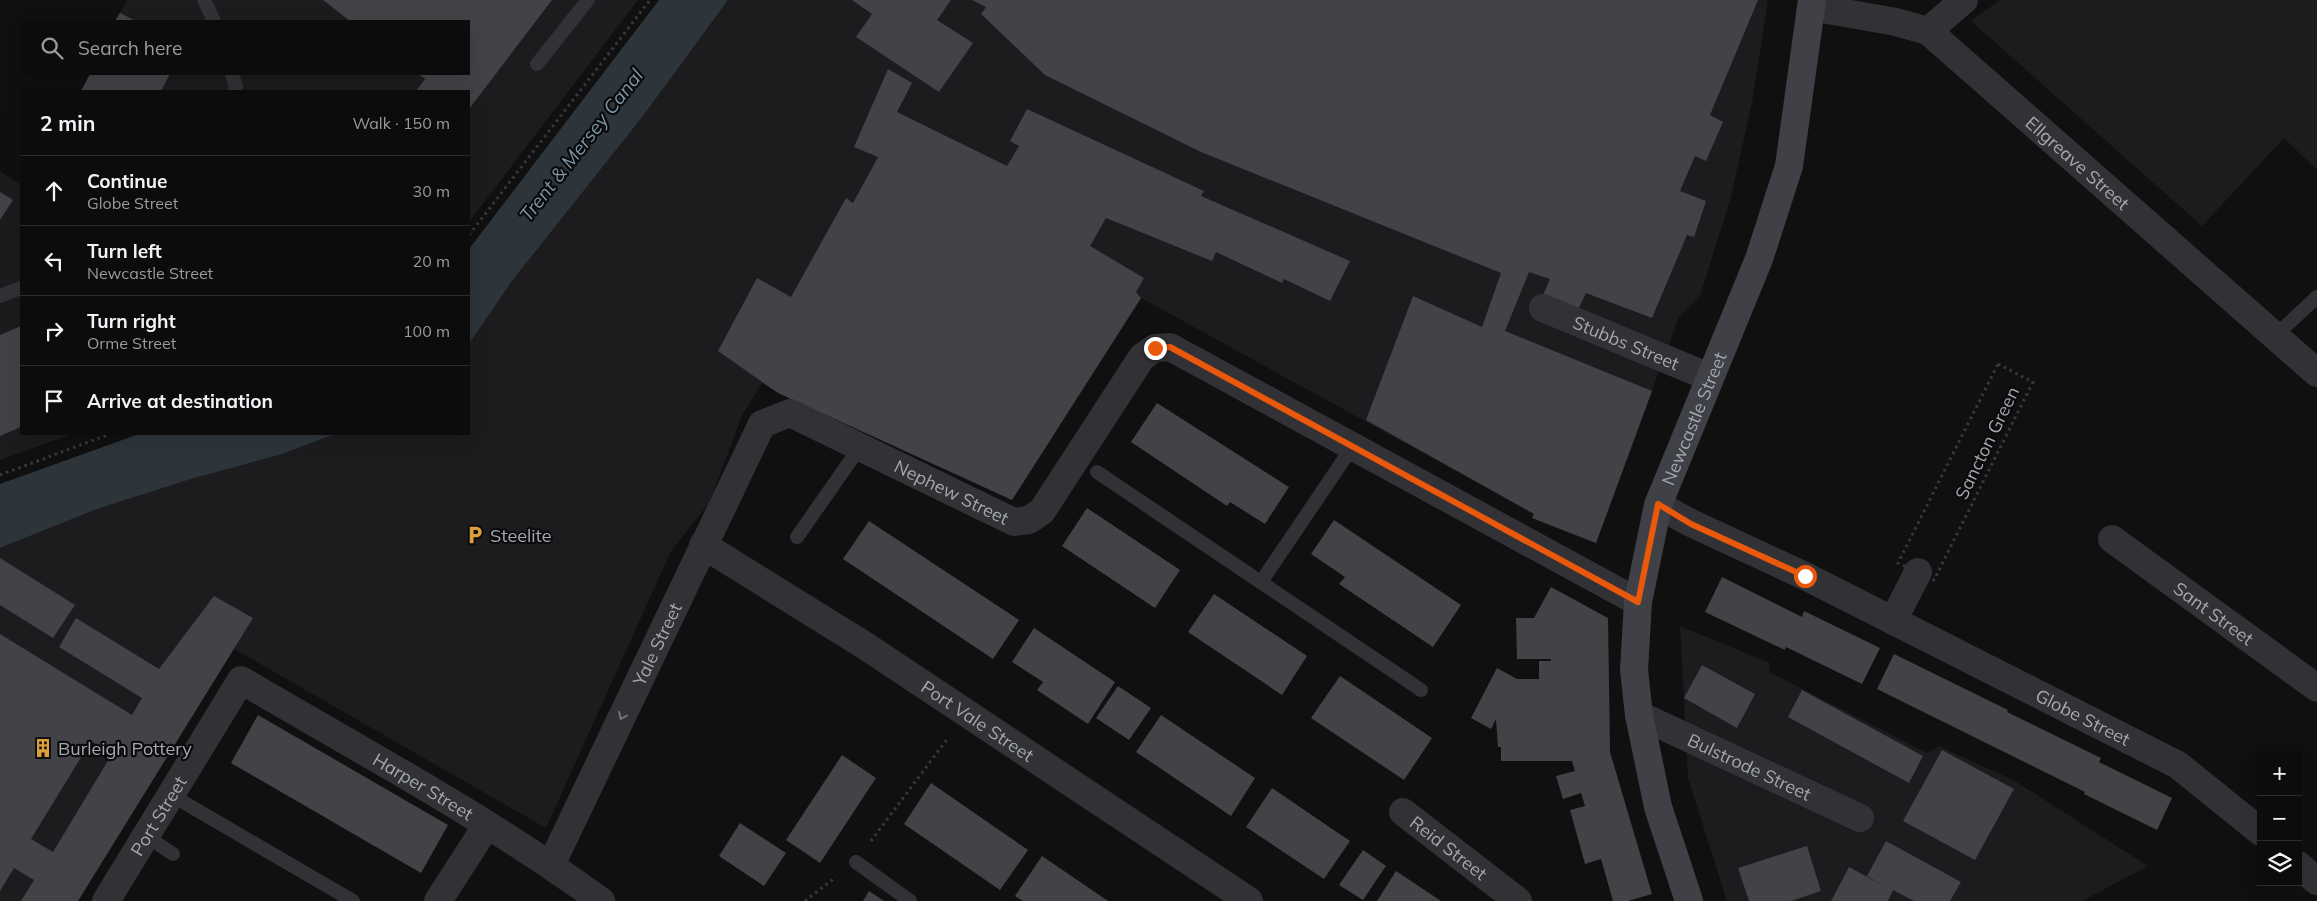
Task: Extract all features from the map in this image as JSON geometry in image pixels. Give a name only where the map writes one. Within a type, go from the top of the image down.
[{"type":"main road","name":"Newcastle Street","points":[[1689,901],[1658,807],[1639,716],[1634,670],[1638,602],[1658,504],[1708,377],[1758,260],[1789,166],[1812,3]]},
{"type":"street","points":[[1928,31],[1964,0]]},
{"type":"street","name":"Ellgreave Street","points":[[1812,3],[1928,31],[2317,373]]},
{"type":"street","name":"Stubbs Street","points":[[1543,308],[1708,377]]},
{"type":"street","name":"Nephew Street","points":[[762,424],[790,414],[1014,522],[1029,520],[1042,511],[1142,357],[1155,348],[1170,347],[1353,446]]},
{"type":"street","name":"Yale Street","points":[[551,865],[762,424]]},
{"type":"street","points":[[1353,446],[1638,602]]},
{"type":"street","name":"Globe Street","points":[[1658,504],[1691,524],[1805,576],[2178,765],[2257,829]]},
{"type":"street","name":"Sant Street","points":[[2112,539],[2317,688]]},
{"type":"street","name":"Port Vale Street","points":[[703,545],[864,645],[1249,901]]},
{"type":"street","points":[[1893,621],[1918,572]]},
{"type":"street","name":"Harper Street","points":[[241,680],[487,825],[551,865],[601,901]]},
{"type":"street","name":"Port Street","points":[[106,901],[241,680]]},
{"type":"street","name":"Bulstrode Street","points":[[1639,716],[1860,818]]},
{"type":"street","name":"Reid Street","points":[[1403,812],[1518,901]]},
{"type":"street","points":[[438,901],[487,825]]},
{"type":"street","points":[[2302,868],[2317,881]]},
{"type":"lane","points":[[204,0],[214,20]]},
{"type":"lane","points":[[537,64],[588,0]]},
{"type":"lane","points":[[232,75],[236,86],[234,90]]},
{"type":"lane","points":[[0,296],[20,288]]},
{"type":"lane","points":[[2275,336],[2317,297]]},
{"type":"lane","points":[[1261,582],[1353,446]]},
{"type":"lane","points":[[797,537],[860,447]]},
{"type":"lane","points":[[1097,472],[1421,690]]},
{"type":"lane","points":[[171,795],[353,901]]},
{"type":"lane","points":[[146,836],[173,854]]},
{"type":"lane","points":[[856,862],[910,901]]},
{"type":"path","points":[[470,234],[650,0]]},
{"type":"path","name":"Sancton Green","points":[[1998,364],[2033,382],[1934,580],[1918,572],[1898,563],[1998,364]]},
{"type":"path","points":[[0,475],[107,435]]},
{"type":"path","points":[[806,901],[856,862],[966,713]]},
{"type":"shaded area","points":[[127,0],[638,0],[470,221],[470,90],[82,90],[89,75],[470,75],[470,20],[116,20]]},
{"type":"shaded area","points":[[728,0],[1768,0],[1752,103],[1731,197],[1700,296],[1679,317],[1596,543],[1532,518],[1534,514],[1141,298],[1012,500],[778,393],[762,383],[742,416],[709,503],[671,551],[546,828],[234,649],[78,901],[0,901],[0,548],[97,509],[191,479],[282,454],[332,435],[470,435],[470,343],[512,281],[643,116]]},
{"type":"shaded area","points":[[2000,0],[2317,0],[2317,170],[2284,138],[2202,226],[1971,21]]},
{"type":"shaded area","points":[[0,171],[20,184],[20,435],[69,435],[0,460]]},
{"type":"shaded area","points":[[1680,626],[1770,663],[1769,672],[1927,753],[1939,746],[2015,781],[2148,866],[2082,901],[1727,901],[1688,778]]},
{"type":"water","name":"Trent & Mersey Canal","points":[[659,0],[728,0],[643,116],[512,281],[470,343],[470,248]]},
{"type":"water","points":[[136,435],[332,435],[282,454],[191,479],[97,509],[0,548],[0,484]]},
{"type":"building","points":[[323,0],[552,0],[470,108],[470,90],[417,90],[425,79],[419,75],[470,75],[470,20],[349,20]]},
{"type":"building","points":[[852,0],[951,0],[937,20],[973,43],[939,92],[856,37],[872,14]]},
{"type":"building","points":[[972,0],[1758,0],[1710,115],[1723,122],[1706,161],[1695,156],[1680,191],[1706,201],[1694,237],[1687,235],[1652,318],[1586,293],[1577,312],[1543,295],[1550,279],[1529,272],[1505,331],[1652,391],[1596,543],[1532,518],[1534,514],[1366,420],[1413,296],[1482,327],[1501,273],[1201,152],[1045,75],[981,14],[986,7]]},
{"type":"building","points":[[120,13],[134,20],[116,20]]},
{"type":"building","points":[[888,69],[912,83],[897,112],[1007,166],[1019,146],[1010,141],[1027,109],[1204,191],[1201,196],[1350,261],[1330,301],[1284,279],[1282,283],[1216,252],[1212,261],[1106,218],[1090,246],[1144,278],[1136,292],[1141,298],[1012,500],[778,393],[718,351],[757,278],[791,297],[846,198],[853,203],[878,157],[854,147]]},
{"type":"building","points":[[89,75],[169,75],[162,90],[82,90]]},
{"type":"building","points":[[0,192],[13,200],[0,220]]},
{"type":"building","points":[[20,326],[20,427],[0,436],[0,335]]},
{"type":"building","points":[[1157,403],[1289,487],[1265,524],[1230,502],[1227,506],[1131,442]]},
{"type":"building","points":[[1087,508],[1180,570],[1155,608],[1062,546]]},
{"type":"building","points":[[1334,520],[1461,605],[1433,647],[1339,584],[1345,577],[1311,554]]},
{"type":"building","points":[[869,521],[1019,620],[993,659],[843,559]]},
{"type":"building","points":[[0,558],[75,605],[53,638],[0,605]]},
{"type":"building","points":[[1722,577],[1802,617],[1804,611],[1880,648],[1862,684],[1786,647],[1785,650],[1705,612]]},
{"type":"building","points":[[1551,587],[1608,618],[1610,752],[1652,894],[1628,901],[1613,901],[1601,859],[1585,864],[1570,810],[1585,806],[1581,793],[1563,799],[1556,776],[1575,771],[1572,761],[1501,761],[1501,747],[1498,747],[1496,719],[1491,729],[1471,718],[1497,668],[1517,679],[1539,679],[1539,661],[1551,661],[1551,659],[1517,659],[1516,618],[1534,618]]},
{"type":"building","points":[[1214,594],[1307,656],[1282,695],[1188,632]]},
{"type":"building","name":"Burleigh Pottery","points":[[214,596],[253,618],[78,901],[21,901],[34,880],[14,868],[0,891],[0,634],[132,715],[142,698],[59,647],[76,618],[159,669]],"holes":[[[91,741],[112,754],[53,852],[31,839]]]},
{"type":"building","points":[[1034,628],[1115,682],[1088,724],[1037,690],[1043,682],[1012,662]]},
{"type":"building","points":[[1894,654],[2101,758],[2099,762],[2172,798],[2157,830],[2084,794],[2085,792],[1877,689]]},
{"type":"building","points":[[1702,665],[1755,694],[1737,728],[1684,698]]},
{"type":"building","points":[[1340,676],[1432,738],[1404,780],[1311,718]]},
{"type":"building","points":[[1118,686],[1151,708],[1129,740],[1096,718]]},
{"type":"building","points":[[1802,690],[1923,756],[1909,783],[1788,717]]},
{"type":"building","points":[[258,715],[448,825],[421,873],[231,763]]},
{"type":"building","points":[[1161,715],[1255,778],[1231,816],[1136,752]]},
{"type":"building","points":[[1942,750],[2014,789],[1975,860],[1903,821]]},
{"type":"building","points":[[842,755],[876,778],[820,863],[786,840]]},
{"type":"building","points":[[931,783],[1028,850],[1000,890],[904,824]]},
{"type":"building","points":[[1272,788],[1350,841],[1324,879],[1246,827]]},
{"type":"building","points":[[740,823],[786,853],[764,886],[719,856]]},
{"type":"building","points":[[1886,841],[1961,882],[1950,901],[1914,901],[1893,890],[1888,901],[1831,901],[1849,867],[1884,886],[1867,876]]},
{"type":"building","points":[[1807,846],[1821,891],[1791,901],[1749,901],[1738,868]]},
{"type":"building","points":[[1363,850],[1386,866],[1363,900],[1339,885]]},
{"type":"building","points":[[1042,856],[1108,901],[1023,901],[1015,896]]},
{"type":"building","points":[[1396,871],[1441,901],[1377,901]]},
{"type":"building","points":[[869,891],[884,901],[863,901]]},
{"type":"place","name":"Steelite","points":[[475,535]]},
{"type":"place","name":"Burleigh Pottery","points":[[43,748]]},
{"type":"route","points":[[1155,348],[1170,347],[1638,602],[1658,504],[1691,524],[1805,576]]}]
